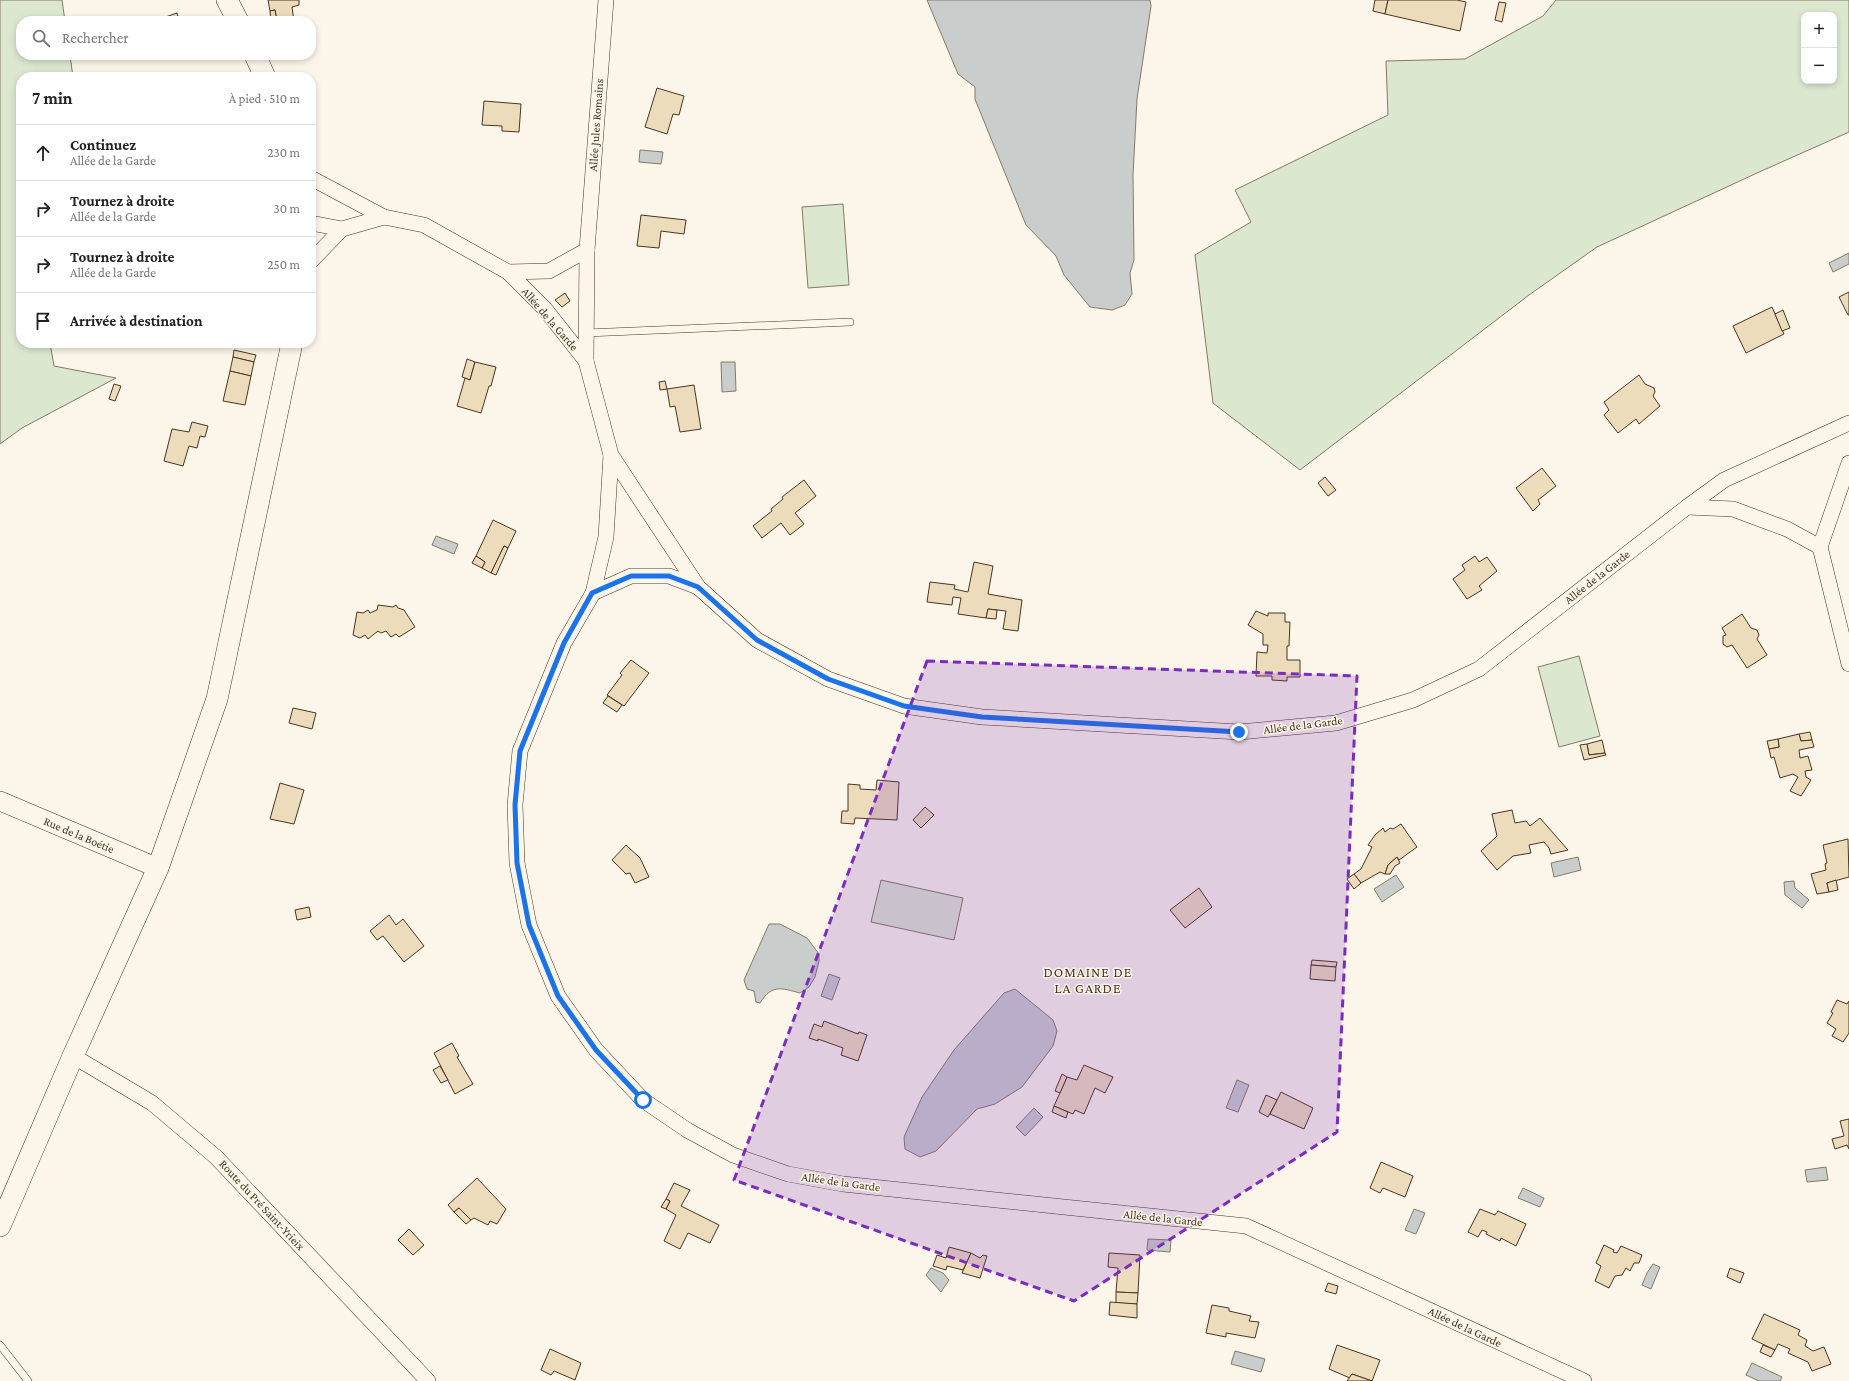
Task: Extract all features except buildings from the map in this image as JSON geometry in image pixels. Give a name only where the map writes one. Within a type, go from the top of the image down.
[{"type":"main road","points":[[227,0],[235,16]]},
{"type":"main road","points":[[0,1226],[73,1056],[158,868],[217,699],[291,348]]},
{"type":"street","name":"Allée Jules Romains","points":[[586,361],[587,250],[606,0]]},
{"type":"street","name":"Allée de la Garde","points":[[316,181],[384,217],[424,225],[508,272],[545,309],[586,361],[611,455],[606,537],[592,593],[564,643],[520,751],[515,805],[517,863],[529,925],[558,996],[596,1050],[643,1100],[687,1130],[733,1155],[788,1174],[843,1184],[1246,1226],[1584,1381]]},
{"type":"street","name":"Allée de la Garde","points":[[316,224],[342,229],[384,217]]},
{"type":"street","name":"Allée de la Garde","points":[[316,256],[342,229]]},
{"type":"street","points":[[508,272],[549,271],[587,250]]},
{"type":"street","name":"Allée de la Garde","points":[[611,455],[698,587],[757,640],[828,679],[904,706],[982,717],[1239,732],[1336,723],[1413,700],[1478,668],[1724,480],[1849,423]]},
{"type":"street","points":[[1849,463],[1820,547],[1849,664]]},
{"type":"street","points":[[1687,507],[1733,509],[1787,529],[1820,547]]},
{"type":"street","name":"Allée de la Garde","points":[[592,593],[631,576],[669,576],[698,587]]},
{"type":"street","name":"Rue de la Boétie","points":[[0,801],[158,868]]},
{"type":"street","name":"Route du Pré Saint-Yrieix","points":[[73,1056],[152,1103],[216,1157],[428,1381]]},
{"type":"lane","points":[[586,333],[850,322]]},
{"type":"lane","points":[[0,1345],[28,1381]]},
{"type":"highlighted area","points":[[927,661],[1357,676],[1337,1132],[1074,1301],[734,1180]]},
{"type":"green space","points":[[0,0],[62,0],[64,16],[16,16],[16,60],[71,60],[72,72],[16,72],[16,348],[51,348],[54,366],[116,378],[22,428],[0,444]]},
{"type":"green space","points":[[1556,0],[1849,0],[1849,132],[1597,247],[1529,295],[1300,470],[1213,403],[1195,255],[1251,222],[1235,190],[1388,115],[1386,61],[1465,59],[1543,16]]},
{"type":"green space","points":[[843,204],[849,285],[808,288],[802,207]]},
{"type":"green space","points":[[1579,656],[1600,736],[1559,747],[1538,667]]},
{"type":"green space","points":[[881,880],[963,898],[954,940],[871,922]]},
{"type":"shaded area","points":[[927,0],[1150,0],[1151,6],[1137,99],[1133,175],[1134,260],[1130,273],[1132,294],[1125,305],[1112,310],[1090,307],[1064,275],[1056,256],[1026,225],[975,99],[975,87],[958,74]]},
{"type":"shaded area","points":[[640,150],[663,152],[661,164],[639,162]]},
{"type":"shaded area","points":[[1849,253],[1849,264],[1833,272],[1829,263]]},
{"type":"shaded area","points":[[721,362],[735,362],[736,391],[722,392]]},
{"type":"shaded area","points":[[436,536],[458,544],[454,554],[432,545]]},
{"type":"shaded area","points":[[1578,857],[1581,870],[1554,877],[1551,863]]},
{"type":"shaded area","points":[[1396,875],[1404,887],[1382,902],[1374,889]]},
{"type":"shaded area","points":[[1794,881],[1795,888],[1809,900],[1802,908],[1785,895],[1784,882]]},
{"type":"shaded area","points":[[769,924],[780,924],[807,938],[819,954],[819,961],[815,977],[809,987],[800,993],[782,989],[773,990],[764,997],[760,1003],[756,1002],[754,991],[747,989],[744,980]]},
{"type":"shaded area","points":[[829,974],[840,978],[832,1000],[821,996]]},
{"type":"shaded area","points":[[1015,989],[1053,1020],[1057,1031],[1053,1046],[1022,1087],[995,1104],[977,1109],[936,1151],[920,1157],[905,1149],[904,1137],[922,1097],[954,1050],[1004,993]]},
{"type":"shaded area","points":[[1237,1080],[1249,1085],[1238,1112],[1226,1108]]},
{"type":"shaded area","points":[[1034,1108],[1043,1117],[1025,1136],[1016,1127]]},
{"type":"shaded area","points":[[1826,1167],[1828,1180],[1807,1182],[1805,1170]]},
{"type":"shaded area","points":[[1523,1188],[1544,1198],[1540,1207],[1518,1198]]},
{"type":"shaded area","points":[[1414,1209],[1425,1213],[1416,1234],[1405,1230]]},
{"type":"shaded area","points":[[1148,1239],[1171,1240],[1170,1252],[1147,1250]]},
{"type":"shaded area","points":[[1653,1264],[1660,1267],[1651,1289],[1642,1285]]},
{"type":"shaded area","points":[[931,1268],[943,1273],[949,1280],[941,1292],[926,1275]]},
{"type":"shaded area","points":[[1235,1351],[1265,1359],[1261,1372],[1231,1364]]},
{"type":"shaded area","points":[[1752,1363],[1782,1377],[1780,1381],[1759,1381],[1746,1375]]},
{"type":"district","name":"DOMAINE DE LA GARDE","points":[[1088,980]]},
{"type":"route","points":[[643,1100],[596,1050],[558,996],[529,925],[517,863],[515,805],[520,751],[564,643],[592,593],[631,576],[669,576],[698,587],[757,640],[828,679],[904,706],[982,717],[1239,732]]}]
